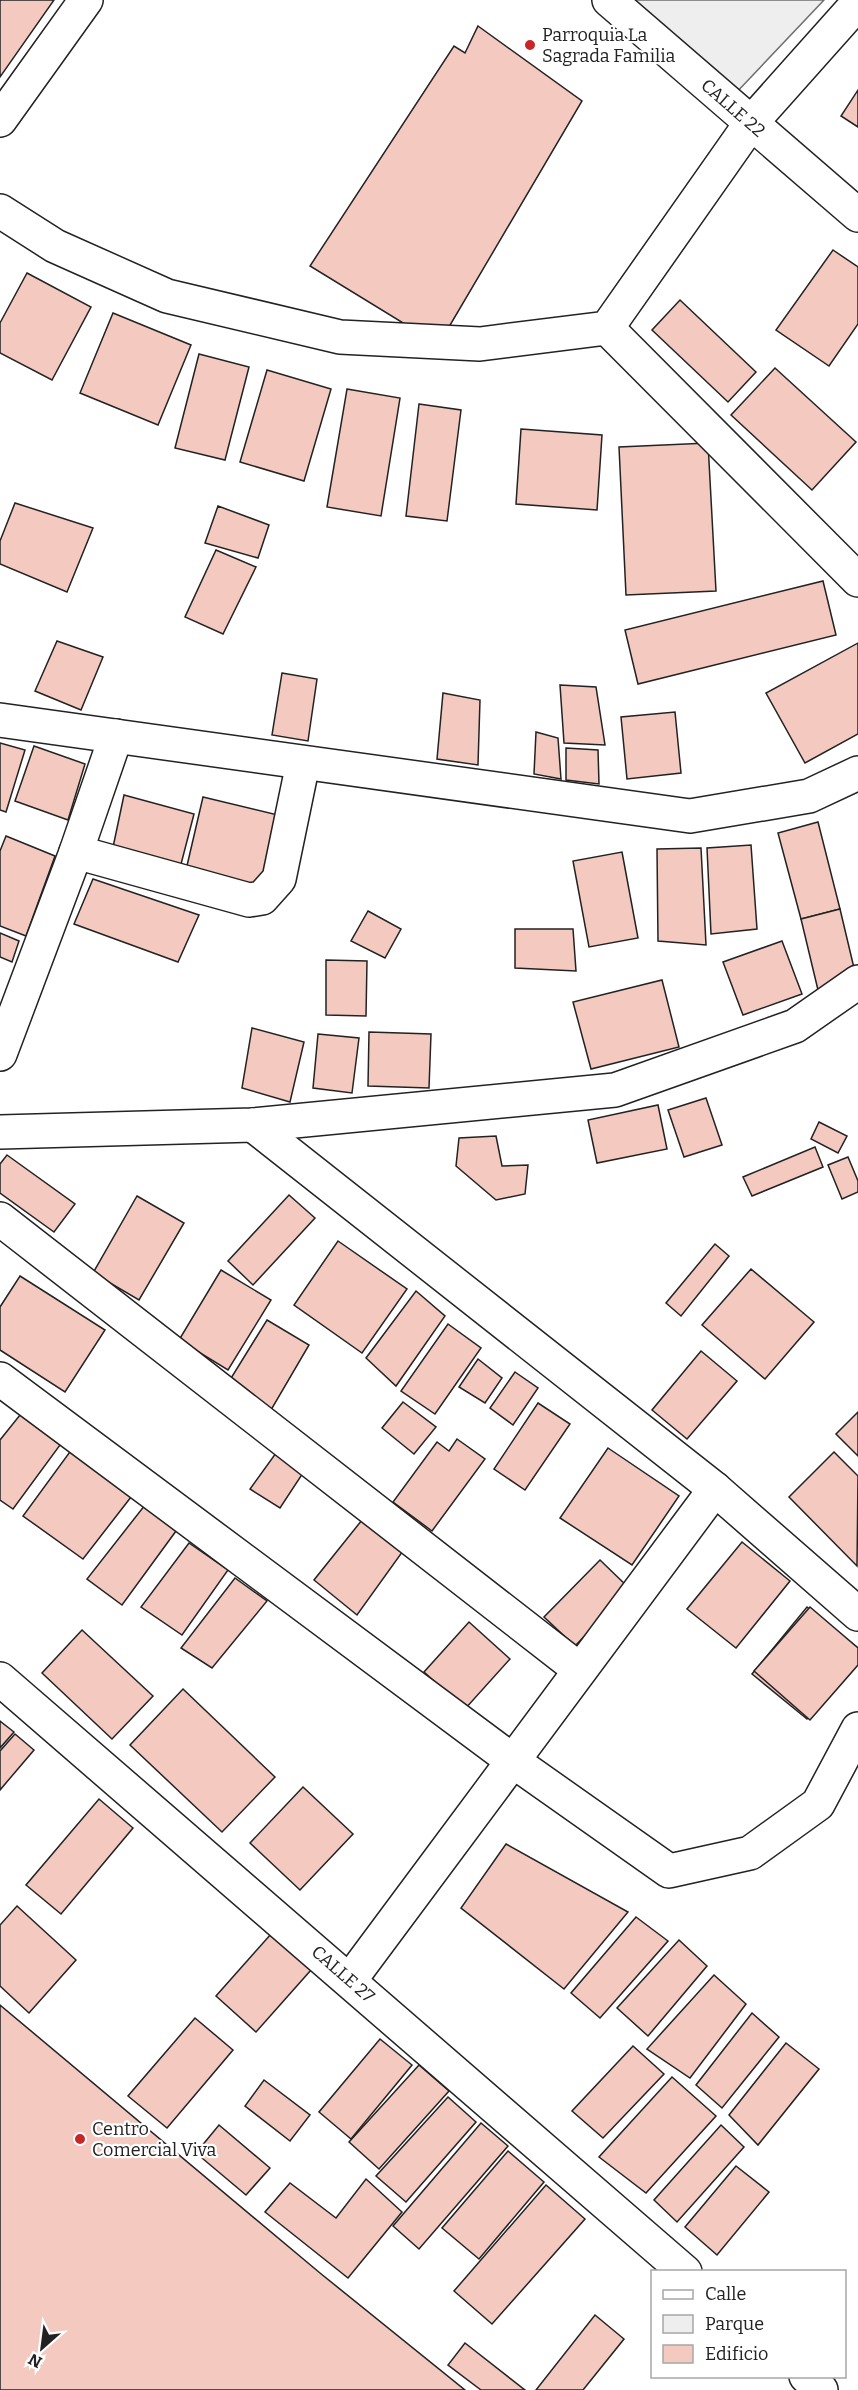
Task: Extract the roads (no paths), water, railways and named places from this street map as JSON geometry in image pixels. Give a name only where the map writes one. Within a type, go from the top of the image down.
[{"type":"street","points":[[0,120],[86,0]]},
{"type":"street","name":"CALLE 22","points":[[609,0],[858,215]]},
{"type":"street","points":[[0,211],[55,246],[167,296],[340,337],[480,344],[607,328],[751,123],[858,3]]},
{"type":"street","points":[[607,328],[858,580]]},
{"type":"street","points":[[0,720],[690,816],[809,796],[858,773]]},
{"type":"street","points":[[0,1054],[76,852],[116,736]]},
{"type":"street","points":[[76,852],[249,900],[262,898],[279,879],[303,763]]},
{"type":"street","points":[[0,1132],[253,1125],[615,1090],[795,1026],[858,982]]},
{"type":"street","points":[[253,1125],[715,1490],[858,1614]]},
{"type":"street","points":[[0,1219],[580,1670]]},
{"type":"street","points":[[0,1379],[513,1761],[669,1871],[750,1853],[818,1804],[858,1729]]},
{"type":"street","points":[[350,1980],[715,1490]]},
{"type":"street","name":"CALLE 27","points":[[0,1679],[684,2270]]},
{"type":"street","points":[[808,2378],[821,2390]]},
{"type":"place","name":"Parroquia La Sagrada Familia","points":[[530,45]]},
{"type":"place","name":"Centro Comercial Viva","points":[[80,2139]]}]
